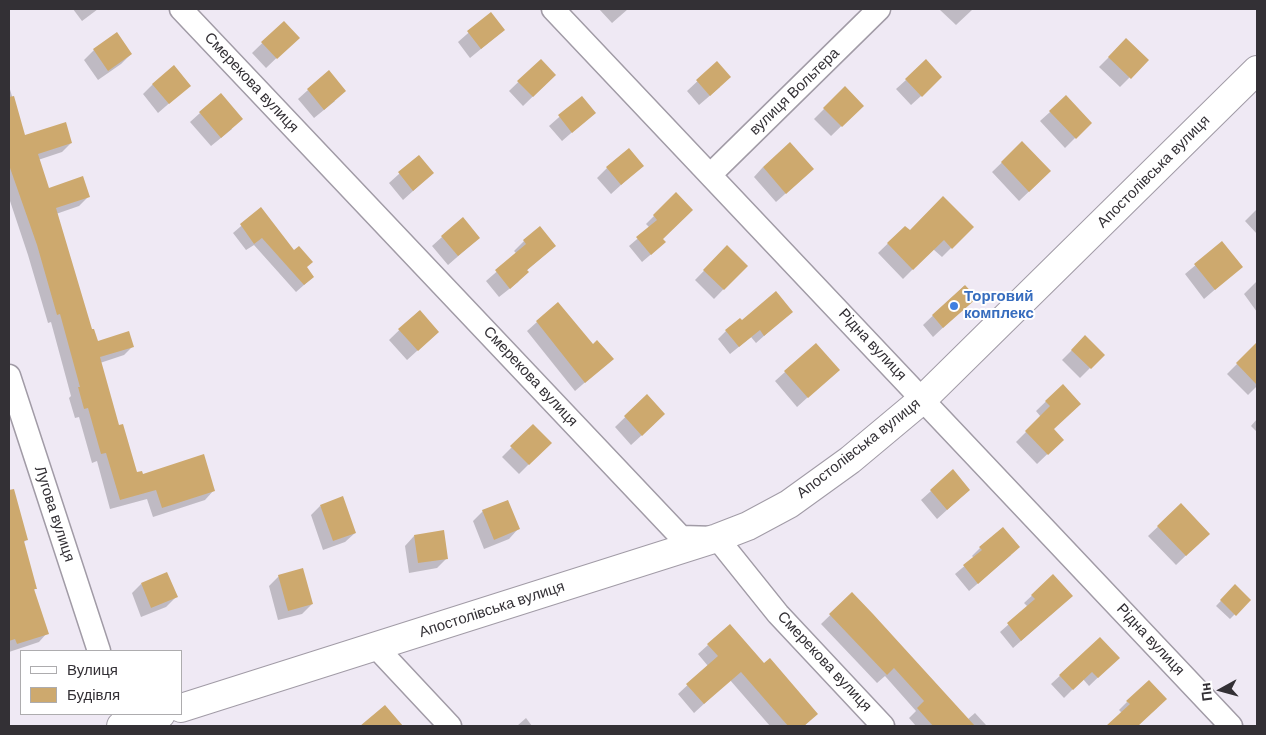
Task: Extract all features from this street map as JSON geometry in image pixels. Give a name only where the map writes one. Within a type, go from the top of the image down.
[{"type":"street","name":"Смерекова вулиця","points":[[181,9],[680,537],[717,538],[778,614],[883,726]]},
{"type":"street","name":"Рідна вулиця","points":[[553,9],[1231,726]]},
{"type":"street","name":"вулиця Вольтера","points":[[710,175],[879,9]]},
{"type":"street","name":"Апостолівська вулиця","points":[[182,708],[717,538],[748,526],[789,504],[850,460],[923,399],[1257,70]]},
{"type":"street","name":"Лугова вулиця","points":[[9,376],[99,650]]},
{"type":"street","points":[[376,647],[450,726]]},
{"type":"street","points":[[122,723],[157,715]]},
{"type":"building","points":[[491,12],[505,30],[481,49],[467,31]]},
{"type":"building","points":[[284,21],[300,38],[277,59],[261,42]]},
{"type":"building","points":[[117,32],[132,54],[108,71],[93,49]]},
{"type":"building","points":[[1126,38],[1149,60],[1131,79],[1108,57]]},
{"type":"building","points":[[541,59],[556,75],[533,97],[517,81]]},
{"type":"building","points":[[926,59],[942,77],[922,97],[905,79]]},
{"type":"building","points":[[717,61],[731,77],[710,96],[696,80]]},
{"type":"building","points":[[174,65],[191,86],[169,104],[152,84]]},
{"type":"building","points":[[329,70],[346,91],[324,110],[307,89]]},
{"type":"building","points":[[845,86],[864,106],[842,127],[823,108]]},
{"type":"building","points":[[221,93],[243,119],[221,138],[199,112]]},
{"type":"building","points":[[1066,95],[1092,123],[1076,139],[1049,111]]},
{"type":"building","points":[[14,96],[25,135],[66,122],[72,143],[38,154],[49,188],[83,176],[90,197],[56,208],[92,329],[94,329],[98,341],[129,331],[134,347],[100,357],[119,425],[123,424],[137,472],[142,471],[143,474],[204,454],[215,491],[162,508],[156,490],[120,500],[106,453],[101,454],[88,408],[84,409],[78,387],[80,387],[60,314],[57,315],[37,245],[9,165],[9,97]]},
{"type":"building","points":[[582,96],[596,113],[572,133],[558,115]]},
{"type":"building","points":[[1022,141],[1051,171],[1029,192],[1001,162]]},
{"type":"building","points":[[790,142],[814,169],[786,194],[763,167]]},
{"type":"building","points":[[629,148],[644,166],[621,185],[606,167]]},
{"type":"building","points":[[419,155],[434,173],[413,191],[398,172]]},
{"type":"building","points":[[676,192],[693,210],[663,239],[666,242],[651,255],[636,237],[657,220],[653,215]]},
{"type":"building","points":[[943,196],[974,227],[952,249],[944,240],[913,270],[887,243],[905,226],[910,230]]},
{"type":"building","points":[[261,207],[294,250],[299,246],[313,262],[307,267],[314,277],[304,285],[262,238],[254,244],[240,224]]},
{"type":"building","points":[[463,217],[480,238],[458,256],[441,236]]},
{"type":"building","points":[[540,226],[556,246],[527,270],[529,272],[510,289],[495,270],[526,244],[523,240]]},
{"type":"building","points":[[1222,241],[1243,267],[1215,290],[1194,264]]},
{"type":"building","points":[[727,245],[748,266],[724,290],[703,270]]},
{"type":"building","name":"Торговий комплекс","points":[[965,285],[977,298],[943,328],[932,315]]},
{"type":"building","points":[[776,291],[793,312],[764,336],[760,330],[739,347],[725,330],[740,318],[742,320]]},
{"type":"building","points":[[558,302],[593,344],[597,340],[614,359],[585,383],[536,321]]},
{"type":"building","points":[[420,310],[439,332],[418,351],[398,329]]},
{"type":"building","points":[[1085,335],[1105,355],[1091,369],[1071,350]]},
{"type":"building","points":[[1257,342],[1257,385],[1236,363]]},
{"type":"building","points":[[816,343],[840,370],[808,398],[784,371]]},
{"type":"building","points":[[1063,384],[1081,404],[1054,429],[1064,440],[1048,455],[1025,431],[1050,406],[1045,401]]},
{"type":"building","points":[[647,394],[665,414],[642,436],[624,416]]},
{"type":"building","points":[[533,424],[552,443],[529,465],[510,446]]},
{"type":"building","points":[[953,469],[970,490],[947,510],[930,490]]},
{"type":"building","points":[[14,489],[28,540],[24,541],[37,589],[34,589],[49,634],[17,644],[15,639],[9,641],[9,490]]},
{"type":"building","points":[[343,496],[356,533],[333,541],[320,505]]},
{"type":"building","points":[[508,500],[520,529],[494,540],[482,510]]},
{"type":"building","points":[[1181,503],[1210,534],[1186,556],[1157,526]]},
{"type":"building","points":[[1003,527],[1020,547],[978,584],[963,565],[982,550],[979,547]]},
{"type":"building","points":[[444,530],[448,559],[418,563],[414,535]]},
{"type":"building","points":[[303,568],[313,604],[288,611],[278,575]]},
{"type":"building","points":[[167,572],[178,597],[151,608],[141,583]]},
{"type":"building","points":[[1053,574],[1073,596],[1021,641],[1007,623],[1035,599],[1031,595]]},
{"type":"building","points":[[1235,584],[1251,600],[1236,616],[1220,600]]},
{"type":"building","points":[[852,592],[975,726],[933,726],[917,708],[924,701],[894,668],[887,675],[829,614]]},
{"type":"building","points":[[730,624],[764,663],[770,658],[818,714],[804,726],[788,726],[741,672],[704,704],[686,684],[718,656],[707,644]]},
{"type":"building","points":[[1100,637],[1120,658],[1098,678],[1092,672],[1073,690],[1059,675]]},
{"type":"building","points":[[1149,680],[1167,699],[1138,726],[1106,726],[1130,704],[1126,701]]},
{"type":"building","points":[[385,705],[403,726],[360,726]]},
{"type":"place","name":"Торговий комплекс","points":[[954,306]]}]
